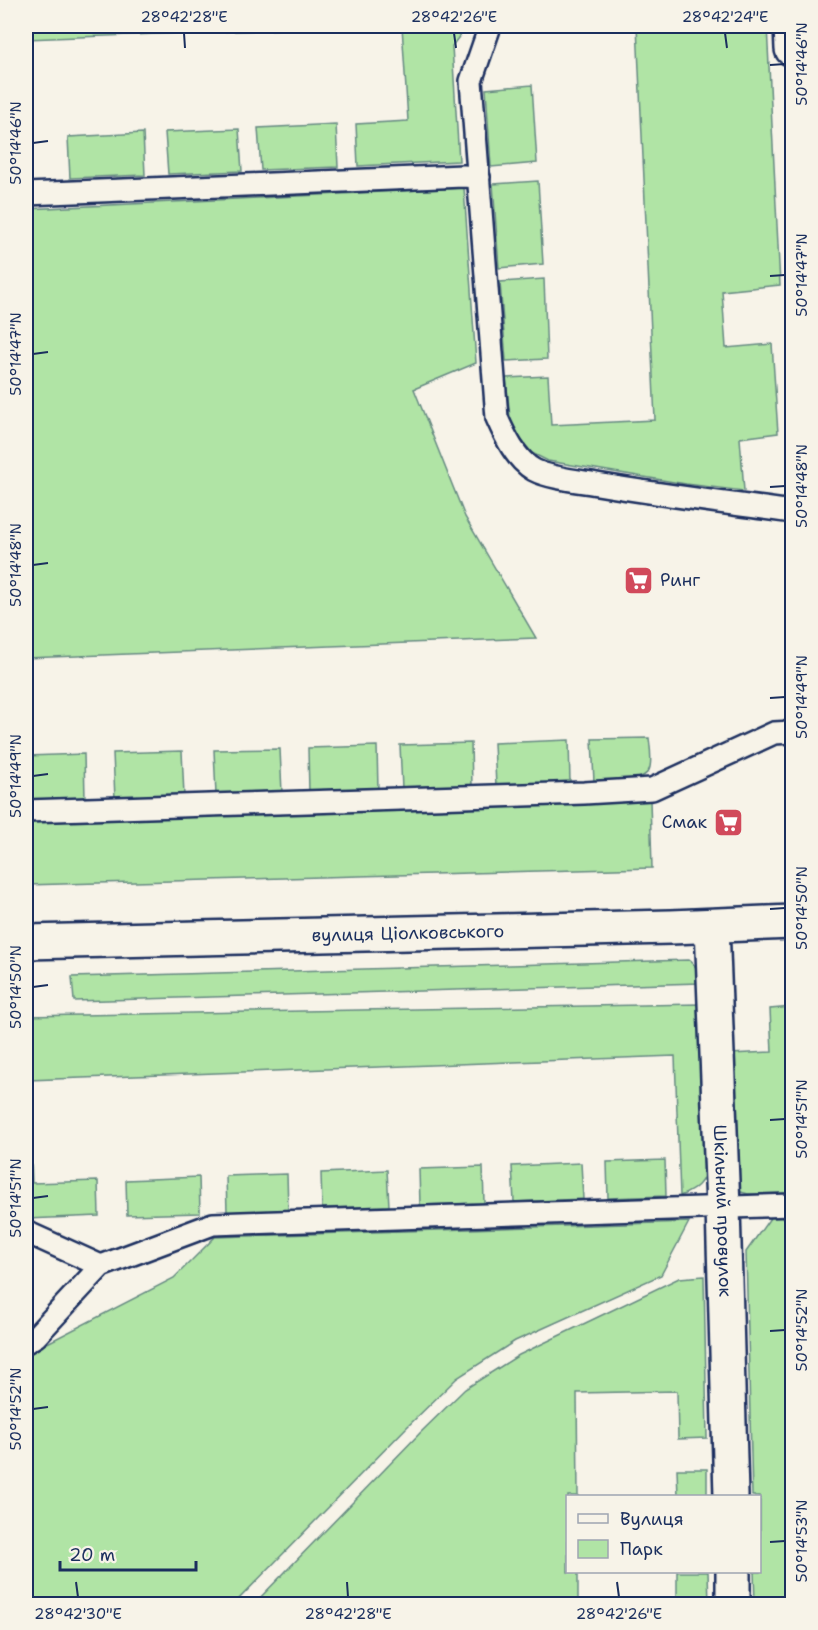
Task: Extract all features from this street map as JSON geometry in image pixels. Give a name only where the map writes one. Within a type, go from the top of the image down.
[{"type":"street","points":[[791,26],[792,49]]},
{"type":"street","name":"вулиця Ціолковського","points":[[26,942],[712,926],[792,922]]},
{"type":"street","name":"Шкільний провулок","points":[[712,926],[731,1495]]},
{"type":"street","points":[[733,1573],[733,1605]]},
{"type":"lane","points":[[490,26],[471,81],[497,418],[506,438],[517,455],[534,470],[555,477],[792,512]]},
{"type":"lane","points":[[26,194],[417,177],[479,177]]},
{"type":"lane","points":[[26,811],[652,789],[774,733],[792,732]]},
{"type":"lane","points":[[26,1342],[36,1336],[101,1266],[213,1224],[792,1205]]},
{"type":"lane","points":[[26,1232],[101,1266]]},
{"type":"green space","points":[[26,26],[365,26],[26,39]]},
{"type":"green space","points":[[402,26],[467,26],[452,46],[459,161],[358,166],[356,124],[408,121]]},
{"type":"green space","points":[[637,26],[767,26],[780,285],[722,291],[726,348],[772,344],[778,433],[740,438],[744,491],[686,484],[548,461],[532,453],[518,436],[510,418],[506,378],[548,376],[551,425],[655,420]]},
{"type":"green space","points":[[532,85],[537,163],[491,167],[486,89]]},
{"type":"green space","points":[[336,124],[338,167],[261,170],[258,128]]},
{"type":"green space","points":[[239,129],[242,171],[168,174],[165,132]]},
{"type":"green space","points":[[143,133],[145,175],[70,178],[68,137]]},
{"type":"green space","points":[[538,181],[543,264],[499,268],[493,184]]},
{"type":"green space","points":[[464,188],[476,363],[414,389],[465,517],[536,638],[26,658],[26,209]]},
{"type":"green space","points":[[544,279],[547,359],[506,361],[500,282]]},
{"type":"green space","points":[[26,737],[27,756],[84,754],[85,799],[26,801]]},
{"type":"green space","points":[[649,738],[650,767],[642,777],[626,781],[594,782],[592,739]]},
{"type":"green space","points":[[569,740],[570,783],[496,786],[494,743]]},
{"type":"green space","points":[[471,743],[472,787],[402,789],[400,745]]},
{"type":"green space","points":[[377,746],[378,790],[309,792],[308,748]]},
{"type":"green space","points":[[280,749],[282,793],[216,795],[214,750]]},
{"type":"green space","points":[[182,751],[184,796],[115,799],[113,753]]},
{"type":"green space","points":[[650,800],[652,868],[26,885],[26,820]]},
{"type":"green space","points":[[689,960],[696,968],[700,983],[74,1001],[72,977]]},
{"type":"green space","points":[[701,1004],[707,1167],[698,1185],[680,1196],[675,1056],[28,1080],[32,1183],[98,1181],[99,1216],[26,1219],[26,1016]]},
{"type":"green space","points":[[792,1007],[792,1193],[748,1194],[741,1192],[736,1186],[730,1054],[772,1052],[770,1009]]},
{"type":"green space","points":[[665,1160],[666,1196],[608,1198],[607,1162]]},
{"type":"green space","points":[[581,1163],[583,1199],[514,1202],[512,1166]]},
{"type":"green space","points":[[483,1167],[484,1203],[420,1205],[419,1169]]},
{"type":"green space","points":[[387,1170],[389,1206],[322,1208],[321,1173]]},
{"type":"green space","points":[[287,1174],[288,1210],[227,1212],[226,1176]]},
{"type":"green space","points":[[199,1177],[200,1213],[127,1215],[126,1180]]},
{"type":"green space","points":[[792,1217],[792,1604],[755,1604],[754,1573],[761,1573],[761,1495],[752,1495],[746,1252],[770,1218]]},
{"type":"green space","points":[[689,1222],[661,1275],[515,1341],[457,1378],[234,1604],[26,1604],[26,1354],[174,1278],[215,1237]]},
{"type":"green space","points":[[704,1276],[707,1438],[678,1439],[677,1391],[577,1393],[578,1495],[566,1495],[566,1573],[578,1573],[578,1604],[254,1604],[465,1389],[519,1355],[679,1278]]},
{"type":"green space","points":[[677,1469],[707,1469],[707,1495],[678,1495]]},
{"type":"green space","points":[[677,1573],[708,1573],[709,1604],[677,1604]]},
{"type":"place","name":"Ринг","points":[[639,580]]},
{"type":"place","name":"Смак","points":[[728,822]]}]
